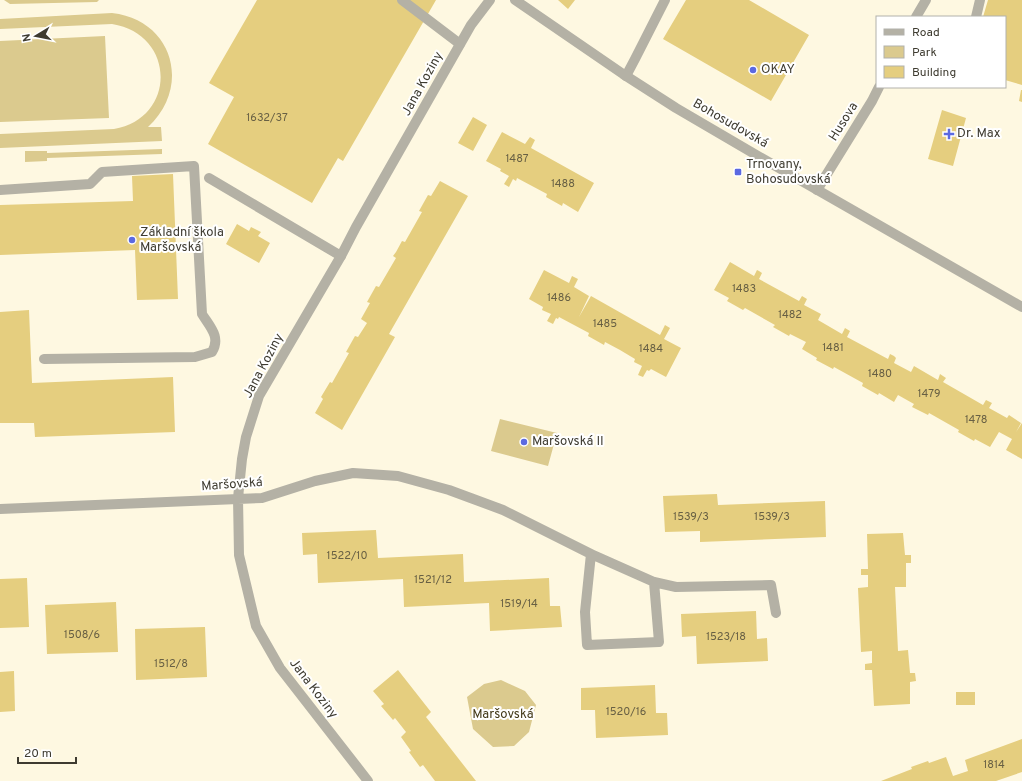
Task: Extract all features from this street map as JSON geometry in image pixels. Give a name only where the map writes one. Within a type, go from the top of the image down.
[{"type":"street","points":[[402,0],[460,44]]},
{"type":"street","name":"Jana Koziny","points":[[368,781],[280,668],[256,626],[239,554],[238,498],[242,458],[246,437],[259,396],[341,256],[471,25],[490,0]]},
{"type":"street","name":"Bohosudovská","points":[[514,0],[626,76],[689,115],[1022,307]]},
{"type":"street","points":[[626,76],[664,0]]},
{"type":"street","points":[[917,16],[926,0]]},
{"type":"street","points":[[976,16],[980,0]]},
{"type":"street","name":"Husova","points":[[817,190],[872,102],[879,88]]},
{"type":"street","points":[[0,190],[90,184],[102,172],[194,166],[202,314],[214,333],[216,345],[212,352],[195,357],[44,359]]},
{"type":"street","points":[[209,178],[341,256]]},
{"type":"street","name":"Maršovská","points":[[0,509],[262,498],[315,481],[353,473],[398,476],[449,490],[503,510],[591,554],[654,582],[676,587],[771,585],[776,613]]},
{"type":"street","points":[[591,554],[585,612],[587,645],[659,642],[654,582]]},
{"type":"green space","points":[[4,0],[99,0],[97,2],[10,4]]},
{"type":"green space","points":[[112,13],[133,18],[150,28],[162,41],[169,57],[172,75],[170,93],[162,111],[148,127],[161,127],[162,141],[0,148],[0,134],[114,129],[135,122],[149,109],[158,94],[161,76],[157,59],[148,43],[133,31],[112,24],[0,29],[0,19]]},
{"type":"green space","points":[[105,36],[109,118],[0,122],[0,41]]},
{"type":"green space","points":[[162,149],[162,154],[47,158],[47,161],[25,162],[25,151],[47,151],[47,153]]},
{"type":"green space","name":"Maršovská II","points":[[500,419],[557,433],[548,466],[491,451]]},
{"type":"green space","name":"Maršovská","points":[[501,680],[525,691],[536,705],[529,732],[514,746],[493,747],[473,729],[467,697],[484,684]]},
{"type":"building","points":[[257,0],[436,0],[343,161],[338,158],[312,203],[208,144],[234,97],[209,83]]},
{"type":"building","points":[[558,0],[575,0],[568,9]]},
{"type":"building","name":"OKAY","points":[[686,0],[749,0],[809,35],[771,101],[663,39]]},
{"type":"building","points":[[988,0],[1022,0],[1022,85],[1006,80],[1006,16],[983,16]]},
{"type":"building","points":[[1022,90],[1022,102],[1019,101]]},
{"type":"building","points":[[942,110],[966,118],[953,166],[928,159]]},
{"type":"building","points":[[473,117],[487,125],[473,151],[458,143]]},
{"type":"building","points":[[502,132],[525,144],[530,137],[535,140],[531,148],[594,183],[578,212],[563,203],[562,206],[546,197],[547,194],[517,178],[516,181],[513,179],[509,187],[504,184],[509,176],[500,171],[501,169],[486,161]]},
{"type":"building","points":[[173,174],[178,299],[137,300],[135,250],[0,255],[0,205],[133,201],[132,176]]},
{"type":"building","points":[[440,181],[468,196],[389,334],[395,337],[342,430],[315,413],[323,399],[321,397],[330,382],[332,383],[349,353],[346,352],[355,336],[358,337],[367,323],[361,319],[370,303],[367,302],[376,286],[379,287],[396,258],[393,256],[402,241],[405,242],[422,212],[419,211],[428,195],[431,196]]},
{"type":"building","points":[[237,224],[249,231],[251,227],[261,232],[258,236],[270,243],[259,263],[226,244]]},
{"type":"building","points":[[730,262],[754,276],[757,270],[759,271],[762,273],[759,279],[799,301],[802,296],[807,299],[804,305],[821,314],[818,320],[842,334],[845,328],[850,331],[847,337],[888,359],[890,354],[894,356],[896,358],[894,363],[911,372],[914,366],[938,380],[940,374],[946,378],[943,382],[983,405],[986,400],[992,403],[989,408],[1007,418],[1009,415],[1021,423],[1016,432],[1022,423],[1022,459],[1006,450],[1012,439],[999,432],[990,447],[975,439],[974,441],[958,432],[959,430],[929,413],[928,415],[912,407],[914,404],[898,395],[894,402],[879,393],[878,395],[862,386],[863,383],[834,367],[833,369],[816,360],[817,358],[802,349],[806,342],[790,334],[789,336],[773,327],[775,325],[745,308],[743,310],[727,301],[729,298],[714,290]]},
{"type":"building","points":[[544,270],[569,283],[572,276],[578,279],[574,287],[589,296],[579,317],[591,296],[660,335],[665,325],[670,328],[664,339],[681,348],[666,377],[651,369],[649,371],[647,370],[643,377],[638,375],[642,366],[634,362],[635,359],[620,350],[605,342],[604,345],[588,336],[589,333],[559,317],[558,319],[556,318],[553,324],[547,321],[551,314],[542,310],[543,307],[529,299]]},
{"type":"building","points":[[29,310],[32,383],[173,377],[175,432],[35,437],[34,423],[0,423],[0,312]]},
{"type":"building","points":[[717,494],[718,505],[825,501],[826,537],[700,542],[700,531],[665,532],[663,496]]},
{"type":"building","points":[[376,530],[378,558],[463,554],[464,582],[549,578],[550,606],[560,606],[562,627],[490,631],[489,603],[404,607],[403,579],[318,583],[317,554],[303,555],[302,533]]},
{"type":"building","points":[[903,533],[905,555],[911,555],[911,563],[906,563],[906,587],[895,587],[898,651],[908,650],[910,673],[915,673],[916,681],[910,682],[910,704],[874,706],[872,670],[865,670],[865,664],[872,663],[872,651],[861,652],[858,588],[868,587],[868,575],[861,575],[861,569],[868,569],[867,534]]},
{"type":"building","points":[[27,578],[29,627],[0,628],[0,579]]},
{"type":"building","points":[[116,602],[118,652],[47,654],[45,605]]},
{"type":"building","points":[[756,611],[757,639],[767,638],[768,661],[697,664],[696,636],[682,637],[681,614]]},
{"type":"building","points":[[205,627],[207,677],[136,680],[135,629]]},
{"type":"building","points":[[398,670],[431,712],[426,717],[476,781],[435,781],[423,765],[420,767],[409,752],[411,751],[401,737],[406,732],[395,718],[393,720],[381,706],[384,704],[373,691]]},
{"type":"building","points":[[14,671],[15,711],[0,712],[0,672]]},
{"type":"building","points":[[655,685],[656,713],[667,713],[668,735],[596,738],[595,710],[581,710],[581,688]]},
{"type":"building","points":[[956,692],[975,692],[975,705],[956,705]]},
{"type":"building","points":[[1022,739],[1022,772],[996,781],[881,781],[912,769],[911,767],[946,757],[953,776],[968,771],[965,760]]},
{"type":"place","name":"OKAY","points":[[753,70]]},
{"type":"place","name":"Dr. Max","points":[[949,134]]},
{"type":"place","name":"Trnovany, Bohosudovská","points":[[738,172]]},
{"type":"place","name":"Základní škola Maršovská","points":[[132,240]]},
{"type":"place","name":"Maršovská II","points":[[524,442]]}]
